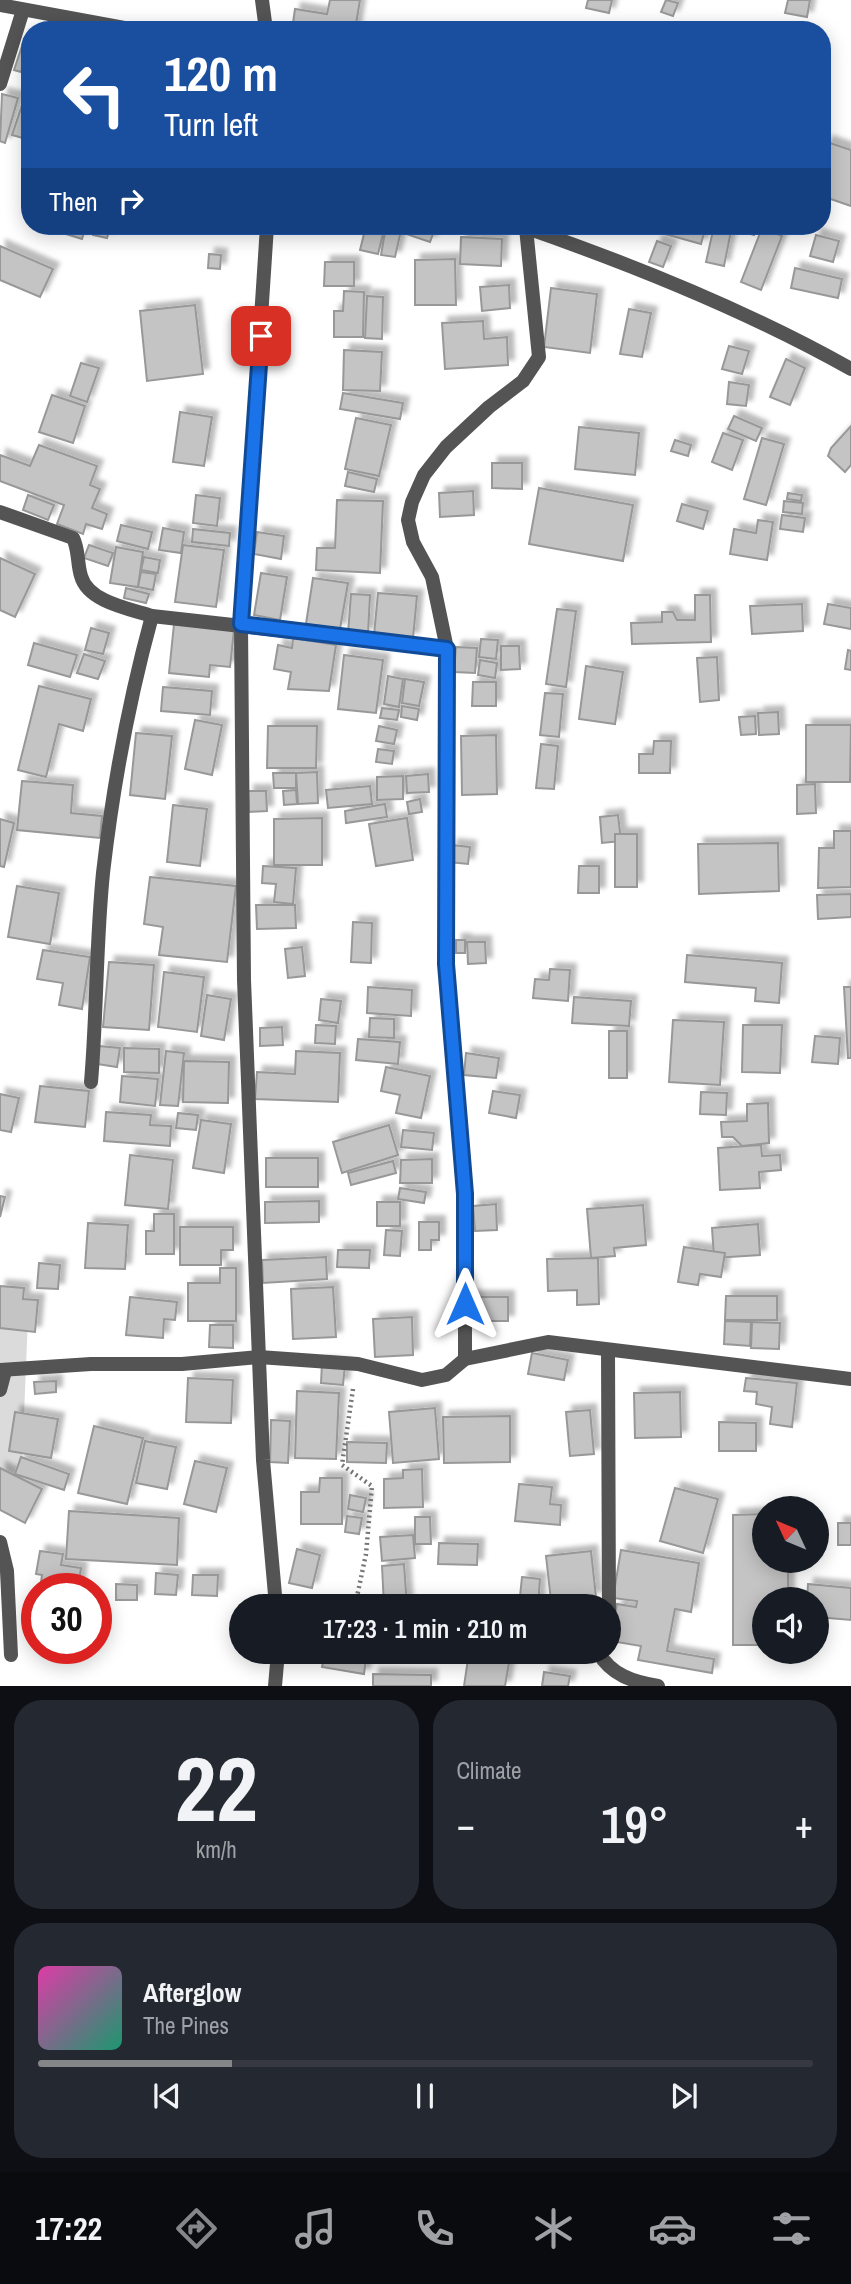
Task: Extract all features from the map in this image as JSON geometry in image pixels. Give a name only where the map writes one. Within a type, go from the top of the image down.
[{"type":"street","points":[[262,0],[265,21]]},
{"type":"street","points":[[0,5],[85,21]]},
{"type":"street","points":[[0,84],[23,10]]},
{"type":"street","points":[[266,235],[241,624],[244,980],[263,1460],[275,1594]]},
{"type":"street","points":[[465,1359],[465,1194],[446,964],[447,649],[432,577],[413,542],[408,520],[412,502],[424,475],[446,447],[489,407],[523,382],[539,357],[523,235]]},
{"type":"street","points":[[544,235],[665,279],[816,349],[851,369]]},
{"type":"street","points":[[0,512],[73,538],[81,580],[92,592],[113,603],[152,615],[447,649]]},
{"type":"street","points":[[91,1082],[98,1007],[103,874],[123,739],[152,615]]},
{"type":"street","points":[[0,1390],[2,1370],[91,1364],[182,1364],[258,1357],[358,1364],[422,1380],[446,1375],[465,1359],[548,1342],[851,1378]]},
{"type":"street","points":[[608,1350],[609,1594]]},
{"type":"street","points":[[0,1542],[7,1571],[11,1655]]},
{"type":"street","points":[[275,1685],[277,1664]]},
{"type":"street","points":[[604,1664],[634,1682],[658,1685]]},
{"type":"path","points":[[357,1594],[366,1553],[372,1486],[342,1465],[346,1417],[358,1364]]},
{"type":"shaded area","points":[[0,1316],[28,1318],[21,1487],[0,1507]]},
{"type":"building","points":[[330,0],[360,0],[356,21],[293,21],[295,9],[327,14]]},
{"type":"building","points":[[588,0],[612,0],[609,13],[586,8]]},
{"type":"building","points":[[666,0],[678,3],[673,16],[661,12]]},
{"type":"building","points":[[788,0],[810,0],[807,17],[785,13]]},
{"type":"building","points":[[21,49],[21,72],[14,70]]},
{"type":"building","points":[[2,94],[18,98],[5,143],[0,141]]},
{"type":"building","points":[[21,108],[21,138],[12,135]]},
{"type":"building","points":[[831,143],[851,150],[851,206],[831,199]]},
{"type":"building","points":[[364,235],[383,235],[378,254],[360,250]]},
{"type":"building","points":[[384,235],[400,235],[395,257],[381,255]]},
{"type":"building","points":[[409,235],[433,235],[430,242]]},
{"type":"building","points":[[669,235],[704,235],[701,244]]},
{"type":"building","points":[[712,235],[730,235],[724,266],[706,262]]},
{"type":"building","points":[[759,235],[782,236],[761,290],[741,282]]},
{"type":"building","points":[[816,235],[839,241],[833,262],[810,256]]},
{"type":"building","points":[[461,237],[502,239],[501,266],[460,264]]},
{"type":"building","points":[[657,241],[671,246],[663,267],[649,262]]},
{"type":"building","points":[[0,246],[53,269],[40,297],[0,280]]},
{"type":"building","points":[[209,254],[221,255],[220,269],[208,268]]},
{"type":"building","points":[[455,259],[456,305],[415,305],[415,260]]},
{"type":"building","points":[[325,262],[354,262],[354,286],[324,286]]},
{"type":"building","points":[[795,268],[842,279],[838,298],[791,288]]},
{"type":"building","points":[[509,285],[510,308],[482,311],[480,287]]},
{"type":"building","points":[[551,288],[597,294],[590,353],[544,347]]},
{"type":"building","points":[[344,291],[364,292],[363,337],[334,337],[334,311],[343,311]]},
{"type":"building","points":[[367,296],[383,297],[382,339],[365,338]]},
{"type":"building","points":[[195,305],[203,374],[147,381],[140,311]]},
{"type":"building","points":[[629,309],[651,313],[642,357],[620,354]]},
{"type":"building","points":[[483,321],[484,339],[507,337],[508,365],[445,369],[442,323]]},
{"type":"building","points":[[729,346],[749,351],[742,374],[722,369]]},
{"type":"building","points":[[344,350],[382,352],[380,391],[343,390]]},
{"type":"building","points":[[786,359],[805,368],[790,405],[770,397]]},
{"type":"building","points":[[81,363],[99,368],[87,402],[70,396]]},
{"type":"building","points":[[729,382],[749,385],[746,406],[727,404]]},
{"type":"building","points":[[343,393],[403,403],[400,419],[340,409]]},
{"type":"building","points":[[52,395],[85,406],[73,443],[39,432]]},
{"type":"building","points":[[180,412],[212,417],[204,466],[173,462]]},
{"type":"building","points":[[734,416],[762,428],[756,441],[728,429]]},
{"type":"building","points":[[356,418],[391,425],[379,476],[345,469]]},
{"type":"building","points":[[851,426],[851,465],[845,472],[828,456],[831,448]]},
{"type":"building","points":[[579,427],[639,433],[635,475],[575,469]]},
{"type":"building","points":[[723,433],[743,440],[732,470],[712,462]]},
{"type":"building","points":[[762,438],[784,444],[766,505],[744,499]]},
{"type":"building","points":[[675,440],[691,445],[688,456],[671,451]]},
{"type":"building","points":[[39,445],[97,466],[90,485],[100,489],[92,508],[107,514],[102,529],[86,524],[83,534],[57,524],[64,505],[0,481],[0,455],[30,466]]},
{"type":"building","points":[[492,463],[522,463],[522,489],[492,488]]},
{"type":"building","points":[[348,472],[377,479],[374,492],[345,486]]},
{"type":"building","points":[[539,488],[633,505],[623,561],[529,544]]},
{"type":"building","points":[[473,491],[474,515],[440,517],[439,493]]},
{"type":"building","points":[[788,493],[802,495],[801,501],[787,499]]},
{"type":"building","points":[[28,495],[54,505],[48,520],[23,510]]},
{"type":"building","points":[[196,495],[220,498],[217,526],[193,523]]},
{"type":"building","points":[[337,500],[383,501],[380,573],[316,570],[317,548],[335,548]]},
{"type":"building","points":[[784,501],[803,503],[802,514],[783,512]]},
{"type":"building","points":[[682,504],[708,511],[703,529],[677,521]]},
{"type":"building","points":[[782,515],[805,518],[803,532],[780,529]]},
{"type":"building","points":[[758,520],[773,522],[767,560],[730,554],[734,529],[756,533]]},
{"type":"building","points":[[121,525],[152,532],[148,549],[117,541]]},
{"type":"building","points":[[163,528],[184,532],[181,553],[159,550]]},
{"type":"building","points":[[193,529],[230,533],[229,546],[192,542]]},
{"type":"building","points":[[257,532],[284,536],[281,559],[254,554]]},
{"type":"building","points":[[89,545],[113,553],[108,566],[84,558]]},
{"type":"building","points":[[183,545],[224,550],[216,607],[175,602]]},
{"type":"building","points":[[116,547],[143,552],[138,587],[110,583]]},
{"type":"building","points":[[144,557],[160,560],[158,573],[141,570]]},
{"type":"building","points":[[0,558],[35,574],[15,617],[0,610]]},
{"type":"building","points":[[141,572],[156,574],[153,590],[138,587]]},
{"type":"building","points":[[261,573],[287,577],[280,620],[254,615]]},
{"type":"building","points":[[313,578],[348,583],[340,629],[306,624]]},
{"type":"building","points":[[126,588],[149,594],[146,603],[124,598]]},
{"type":"building","points":[[378,593],[417,596],[413,638],[374,635]]},
{"type":"building","points":[[351,594],[370,595],[368,634],[348,633]]},
{"type":"building","points":[[695,595],[710,595],[711,642],[632,644],[631,623],[662,622],[662,612],[673,612],[677,620],[695,620]]},
{"type":"building","points":[[802,604],[803,631],[752,634],[750,606]]},
{"type":"building","points":[[828,604],[851,608],[851,629],[824,624]]},
{"type":"building","points":[[557,609],[576,611],[566,687],[546,684]]},
{"type":"building","points":[[174,624],[234,630],[230,667],[210,665],[209,677],[169,673]]},
{"type":"building","points":[[91,628],[109,633],[103,654],[85,650]]},
{"type":"building","points":[[293,638],[336,645],[329,691],[288,689],[291,672],[274,669],[278,645],[292,648]]},
{"type":"building","points":[[481,639],[498,640],[496,659],[479,657]]},
{"type":"building","points":[[34,643],[77,655],[70,677],[28,665]]},
{"type":"building","points":[[501,646],[519,646],[520,669],[501,670]]},
{"type":"building","points":[[456,647],[477,648],[475,673],[454,672]]},
{"type":"building","points":[[848,650],[851,651],[851,670],[845,669]]},
{"type":"building","points":[[84,654],[105,661],[98,679],[77,673]]},
{"type":"building","points":[[344,655],[383,660],[376,713],[338,709]]},
{"type":"building","points":[[717,657],[719,700],[700,702],[697,658]]},
{"type":"building","points":[[480,660],[497,663],[495,678],[478,675]]},
{"type":"building","points":[[586,666],[623,672],[615,724],[579,719]]},
{"type":"building","points":[[388,676],[403,679],[399,707],[384,704]]},
{"type":"building","points":[[405,679],[424,682],[419,706],[402,703]]},
{"type":"building","points":[[473,682],[496,682],[496,706],[472,706]]},
{"type":"building","points":[[39,686],[91,699],[83,731],[59,724],[46,777],[18,770]]},
{"type":"building","points":[[163,687],[212,691],[210,715],[161,711]]},
{"type":"building","points":[[545,693],[563,694],[559,737],[540,735]]},
{"type":"building","points":[[402,706],[419,709],[417,720],[401,717]]},
{"type":"building","points":[[382,708],[399,710],[397,720],[380,718]]},
{"type":"building","points":[[778,712],[779,734],[759,735],[758,713]]},
{"type":"building","points":[[755,716],[756,734],[741,735],[739,717]]},
{"type":"building","points":[[195,720],[222,725],[212,775],[185,769]]},
{"type":"building","points":[[806,725],[851,725],[850,782],[806,782]]},
{"type":"building","points":[[268,726],[317,726],[316,768],[267,768]]},
{"type":"building","points":[[379,726],[397,730],[394,744],[376,741]]},
{"type":"building","points":[[136,733],[172,736],[165,799],[130,795]]},
{"type":"building","points":[[496,735],[497,794],[462,795],[461,736]]},
{"type":"building","points":[[654,741],[671,741],[670,773],[639,773],[639,754],[653,754]]},
{"type":"building","points":[[541,744],[558,746],[554,789],[536,788]]},
{"type":"building","points":[[378,749],[394,751],[392,764],[376,762]]},
{"type":"building","points":[[317,772],[318,803],[298,804],[296,773]]},
{"type":"building","points":[[273,773],[296,773],[296,788],[274,788]]},
{"type":"building","points":[[428,774],[429,792],[407,793],[406,776]]},
{"type":"building","points":[[403,776],[403,799],[377,800],[377,777]]},
{"type":"building","points":[[22,781],[73,785],[71,813],[102,816],[100,838],[17,830]]},
{"type":"building","points":[[815,784],[816,813],[797,814],[797,785]]},
{"type":"building","points":[[370,786],[372,804],[328,808],[326,790]]},
{"type":"building","points":[[296,790],[297,804],[284,805],[283,791]]},
{"type":"building","points":[[248,791],[266,791],[267,811],[249,812]]},
{"type":"building","points":[[420,799],[422,812],[409,814],[407,802]]},
{"type":"building","points":[[385,804],[387,817],[346,823],[345,811]]},
{"type":"building","points":[[173,805],[207,809],[200,866],[167,862]]},
{"type":"building","points":[[618,815],[621,841],[602,843],[600,817]]},
{"type":"building","points":[[322,818],[322,865],[274,865],[274,819]]},
{"type":"building","points":[[407,818],[413,860],[376,866],[369,824]]},
{"type":"building","points":[[0,819],[14,823],[4,867],[0,866]]},
{"type":"building","points":[[834,831],[851,831],[851,887],[818,888],[819,848],[834,848]]},
{"type":"building","points":[[615,834],[637,834],[637,887],[615,887]]},
{"type":"building","points":[[778,843],[779,891],[699,894],[698,844]]},
{"type":"building","points":[[452,845],[470,847],[468,864],[449,862]]},
{"type":"building","points":[[263,866],[296,868],[293,904],[274,902],[276,884],[262,883]]},
{"type":"building","points":[[579,866],[599,866],[599,893],[578,893]]},
{"type":"building","points":[[150,877],[236,886],[227,962],[159,955],[163,927],[144,924]]},
{"type":"building","points":[[17,886],[59,893],[50,944],[8,937]]},
{"type":"building","points":[[851,894],[851,917],[818,919],[817,895]]},
{"type":"building","points":[[256,905],[295,905],[296,928],[257,929]]},
{"type":"building","points":[[353,922],[372,923],[371,963],[351,962]]},
{"type":"building","points":[[456,940],[465,940],[465,953],[456,953]]},
{"type":"building","points":[[467,942],[485,942],[486,963],[468,964]]},
{"type":"building","points":[[302,947],[305,976],[288,978],[285,949]]},
{"type":"building","points":[[43,950],[90,957],[82,1009],[59,1005],[63,983],[37,979]]},
{"type":"building","points":[[687,955],[782,963],[779,1003],[755,1001],[756,988],[685,982]]},
{"type":"building","points":[[109,962],[154,965],[149,1030],[103,1027]]},
{"type":"building","points":[[550,969],[570,970],[568,1001],[533,998],[535,979],[549,980]]},
{"type":"building","points":[[164,972],[204,977],[197,1032],[158,1027]]},
{"type":"building","points":[[368,987],[412,990],[411,1016],[367,1013]]},
{"type":"building","points":[[844,987],[851,987],[851,1058],[848,1058]]},
{"type":"building","points":[[207,995],[231,999],[224,1040],[201,1036]]},
{"type":"building","points":[[574,997],[631,1001],[629,1026],[572,1023]]},
{"type":"building","points":[[321,999],[341,1001],[338,1023],[319,1020]]},
{"type":"building","points":[[370,1018],[394,1019],[394,1038],[369,1037]]},
{"type":"building","points":[[673,1020],[724,1022],[720,1085],[669,1082]]},
{"type":"building","points":[[316,1025],[336,1026],[335,1044],[315,1043]]},
{"type":"building","points":[[743,1025],[782,1025],[780,1073],[742,1072]]},
{"type":"building","points":[[282,1027],[283,1045],[260,1046],[260,1028]]},
{"type":"building","points":[[609,1031],[627,1031],[627,1078],[609,1078]]},
{"type":"building","points":[[815,1036],[840,1038],[838,1064],[812,1062]]},
{"type":"building","points":[[358,1039],[400,1042],[398,1064],[356,1060]]},
{"type":"building","points":[[99,1046],[120,1048],[117,1067],[97,1064]]},
{"type":"building","points":[[124,1048],[159,1049],[159,1073],[124,1072]]},
{"type":"building","points":[[166,1051],[184,1053],[178,1106],[160,1105]]},
{"type":"building","points":[[296,1051],[340,1053],[338,1102],[255,1099],[257,1072],[295,1074]]},
{"type":"building","points":[[466,1053],[499,1058],[496,1078],[464,1075]]},
{"type":"building","points":[[184,1061],[229,1062],[228,1103],[183,1102]]},
{"type":"building","points":[[386,1067],[430,1076],[421,1118],[396,1113],[400,1095],[381,1091]]},
{"type":"building","points":[[122,1076],[158,1079],[155,1106],[120,1102]]},
{"type":"building","points":[[40,1086],[89,1091],[85,1127],[35,1122]]},
{"type":"building","points":[[493,1091],[520,1095],[516,1118],[489,1113]]},
{"type":"building","points":[[701,1092],[727,1093],[726,1115],[700,1114]]},
{"type":"building","points":[[0,1094],[19,1098],[11,1132],[0,1130]]},
{"type":"building","points":[[768,1103],[769,1143],[742,1146],[733,1137],[722,1137],[721,1122],[747,1121],[747,1104]]},
{"type":"building","points":[[106,1112],[151,1115],[150,1125],[171,1126],[170,1146],[104,1141]]},
{"type":"building","points":[[178,1113],[198,1115],[196,1130],[176,1128]]},
{"type":"building","points":[[201,1120],[231,1124],[224,1173],[193,1168]]},
{"type":"building","points":[[389,1125],[398,1155],[342,1173],[333,1142]]},
{"type":"building","points":[[403,1130],[434,1133],[432,1150],[401,1147]]},
{"type":"building","points":[[761,1145],[762,1156],[780,1155],[781,1170],[759,1172],[760,1188],[720,1190],[718,1148]]},
{"type":"building","points":[[130,1155],[173,1160],[168,1209],[125,1205]]},
{"type":"building","points":[[266,1158],[318,1158],[318,1187],[266,1187]]},
{"type":"building","points":[[432,1159],[432,1183],[400,1183],[401,1160]]},
{"type":"building","points":[[393,1161],[396,1173],[351,1185],[348,1173]]},
{"type":"building","points":[[400,1188],[426,1192],[424,1203],[398,1199]]},
{"type":"building","points":[[0,1196],[5,1197],[0,1217]]},
{"type":"building","points":[[319,1201],[319,1222],[265,1223],[265,1202]]},
{"type":"building","points":[[377,1202],[400,1202],[400,1226],[377,1226]]},
{"type":"building","points":[[496,1204],[497,1230],[475,1231],[473,1206]]},
{"type":"building","points":[[643,1205],[646,1245],[614,1248],[615,1256],[591,1258],[587,1209]]},
{"type":"building","points":[[154,1214],[174,1214],[174,1254],[146,1254],[146,1231],[154,1231]]},
{"type":"building","points":[[419,1222],[439,1222],[439,1240],[431,1240],[431,1250],[419,1250]]},
{"type":"building","points":[[88,1223],[128,1225],[125,1269],[85,1268]]},
{"type":"building","points":[[758,1224],[760,1255],[714,1258],[712,1228]]},
{"type":"building","points":[[180,1227],[233,1227],[233,1250],[221,1250],[221,1265],[180,1265]]},
{"type":"building","points":[[386,1230],[402,1231],[400,1256],[384,1255]]},
{"type":"building","points":[[684,1247],[725,1253],[721,1277],[700,1274],[698,1285],[678,1282]]},
{"type":"building","points":[[338,1250],[370,1250],[369,1268],[337,1267]]},
{"type":"building","points":[[326,1257],[327,1279],[263,1283],[262,1260]]},
{"type":"building","points":[[598,1258],[599,1304],[577,1305],[577,1290],[548,1291],[547,1259]]},
{"type":"building","points":[[39,1263],[60,1265],[58,1289],[37,1288]]},
{"type":"building","points":[[220,1268],[236,1268],[236,1321],[188,1321],[188,1283],[220,1283]]},
{"type":"building","points":[[0,1286],[24,1288],[23,1299],[38,1300],[35,1332],[0,1328]]},
{"type":"building","points":[[333,1287],[336,1337],[293,1339],[291,1289]]},
{"type":"building","points":[[726,1296],[777,1296],[777,1320],[725,1320]]},
{"type":"building","points":[[130,1297],[177,1302],[175,1320],[164,1319],[163,1338],[126,1335]]},
{"type":"building","points":[[470,1297],[508,1297],[508,1321],[470,1321]]},
{"type":"building","points":[[412,1317],[413,1355],[375,1357],[373,1319]]},
{"type":"building","points":[[725,1321],[751,1322],[750,1346],[724,1344]]},
{"type":"building","points":[[752,1322],[780,1323],[779,1349],[751,1348]]},
{"type":"building","points":[[210,1325],[233,1325],[233,1348],[209,1347]]},
{"type":"building","points":[[532,1353],[568,1360],[564,1380],[528,1374]]},
{"type":"building","points":[[322,1363],[345,1365],[343,1385],[321,1383]]},
{"type":"building","points":[[188,1378],[233,1380],[231,1423],[186,1422]]},
{"type":"building","points":[[746,1378],[797,1383],[792,1427],[770,1424],[772,1407],[756,1404],[757,1392],[744,1391]]},
{"type":"building","points":[[56,1381],[56,1392],[35,1394],[34,1382]]},
{"type":"building","points":[[297,1391],[339,1393],[336,1459],[295,1458]]},
{"type":"building","points":[[680,1392],[681,1437],[635,1438],[634,1393]]},
{"type":"building","points":[[435,1408],[439,1459],[393,1463],[389,1412]]},
{"type":"building","points":[[590,1410],[594,1454],[570,1456],[566,1412]]},
{"type":"building","points":[[15,1412],[58,1419],[51,1458],[9,1451]]},
{"type":"building","points":[[510,1416],[510,1462],[444,1463],[443,1417]]},
{"type":"building","points":[[271,1420],[290,1421],[288,1463],[270,1462]]},
{"type":"building","points":[[719,1422],[756,1423],[756,1451],[719,1451]]},
{"type":"building","points":[[94,1426],[143,1438],[127,1504],[78,1493]]},
{"type":"building","points":[[145,1441],[176,1447],[167,1489],[136,1483]]},
{"type":"building","points":[[347,1442],[387,1443],[386,1463],[347,1462]]},
{"type":"building","points":[[21,1457],[69,1474],[64,1490],[15,1474]]},
{"type":"building","points":[[195,1461],[227,1468],[216,1512],[184,1504]]},
{"type":"building","points":[[0,1468],[42,1489],[25,1523],[0,1510]]},
{"type":"building","points":[[422,1469],[423,1507],[384,1508],[384,1479],[403,1478],[403,1470]]},
{"type":"building","points":[[320,1478],[342,1478],[342,1524],[301,1524],[301,1492],[319,1492]]},
{"type":"building","points":[[519,1484],[552,1487],[550,1504],[561,1505],[560,1525],[515,1521]]},
{"type":"building","points":[[675,1488],[718,1499],[703,1553],[660,1541]]},
{"type":"building","points":[[350,1495],[366,1498],[363,1512],[348,1509]]},
{"type":"building","points":[[69,1511],[179,1518],[177,1565],[66,1559]]},
{"type":"building","points":[[752,1514],[752,1573],[788,1573],[788,1587],[752,1587],[752,1645],[733,1645],[733,1515]]},
{"type":"building","points":[[347,1516],[362,1518],[359,1534],[345,1532]]},
{"type":"building","points":[[415,1517],[430,1517],[431,1544],[415,1544]]},
{"type":"building","points":[[838,1523],[851,1523],[851,1545],[838,1545]]},
{"type":"building","points":[[413,1535],[415,1558],[382,1561],[380,1537]]},
{"type":"building","points":[[439,1543],[478,1544],[477,1565],[438,1564]]},
{"type":"building","points":[[297,1549],[320,1555],[312,1588],[289,1583]]},
{"type":"building","points":[[621,1550],[699,1563],[691,1612],[675,1609],[667,1651],[714,1659],[712,1673],[638,1660],[641,1646],[621,1643],[621,1605],[636,1607],[637,1601],[621,1599],[621,1594],[614,1594]]},
{"type":"building","points":[[40,1551],[63,1554],[61,1565],[81,1568],[80,1573],[36,1573]]},
{"type":"building","points":[[591,1551],[596,1594],[550,1594],[546,1556]]},
{"type":"building","points":[[404,1564],[406,1594],[383,1594],[382,1566]]},
{"type":"building","points":[[156,1573],[178,1575],[176,1595],[155,1594]]},
{"type":"building","points":[[193,1575],[218,1575],[217,1596],[192,1595]]},
{"type":"building","points":[[522,1577],[540,1579],[539,1594],[520,1594]]},
{"type":"building","points":[[116,1584],[137,1585],[137,1600],[116,1600]]},
{"type":"building","points":[[808,1584],[851,1588],[851,1620],[829,1618],[829,1587],[808,1587]]},
{"type":"building","points":[[323,1664],[365,1664],[364,1674],[322,1667]]},
{"type":"building","points":[[467,1664],[509,1664],[505,1686],[464,1686]]},
{"type":"building","points":[[544,1672],[570,1676],[568,1686],[542,1686]]},
{"type":"building","points":[[373,1674],[431,1675],[431,1686],[373,1686]]},
{"type":"route","points":[[261,336],[241,624],[447,649],[446,964],[465,1194],[465,1304]]}]
